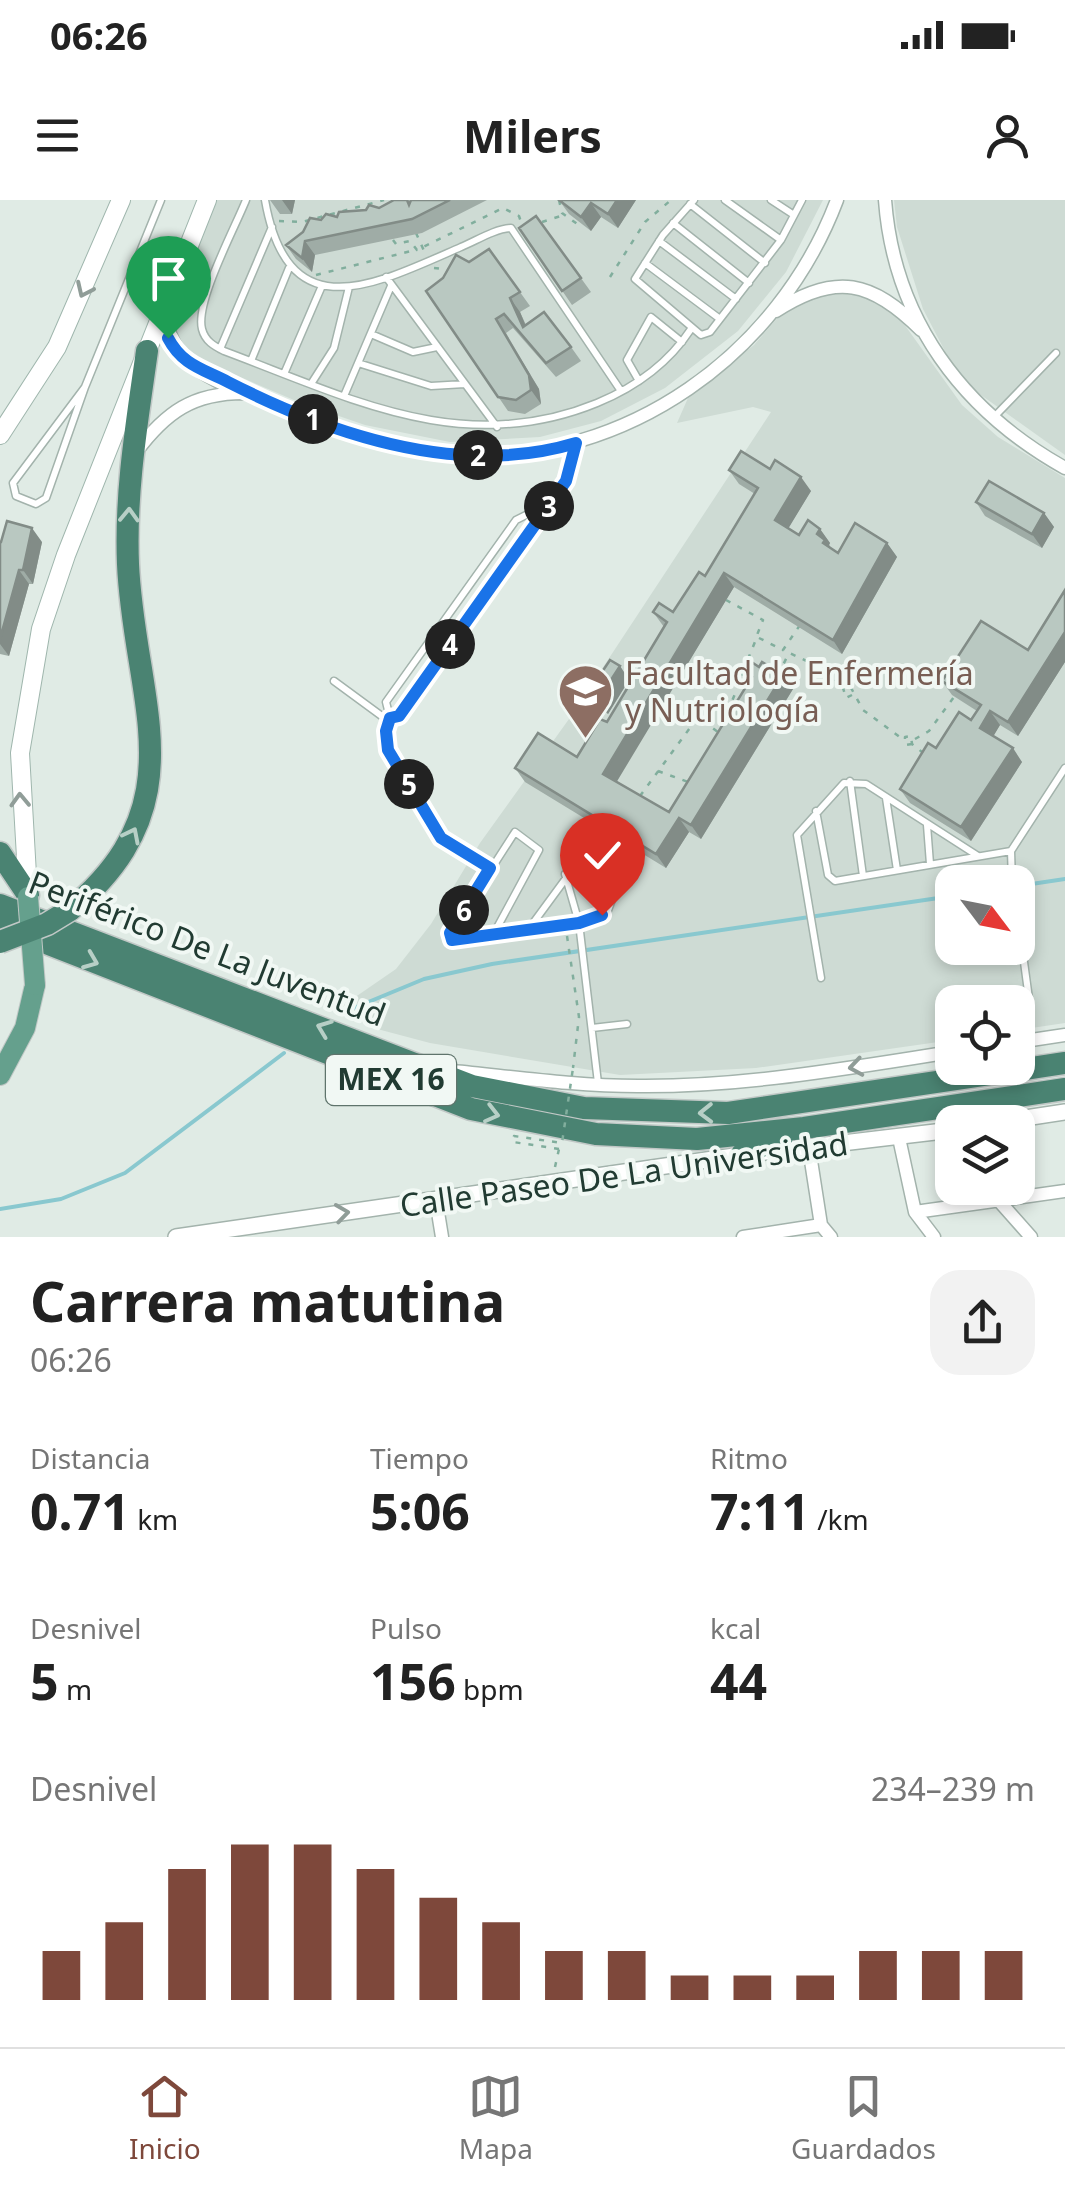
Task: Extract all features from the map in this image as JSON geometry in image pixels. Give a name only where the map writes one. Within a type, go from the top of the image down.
[{"type":"highway","points":[[0,942],[70,910],[120,857],[142,816],[150,777],[150,716],[133,620],[128,561],[132,458],[146,351]]},
{"type":"highway","points":[[0,853],[28,896]]},
{"type":"highway","name":"Periférico De La Juventud","points":[[0,904],[431,1069],[517,1096],[627,1112],[728,1113],[805,1127]]},
{"type":"highway","name":"Periférico De La Juventud","points":[[0,925],[471,1109],[548,1126],[638,1137],[697,1138],[805,1127]]},
{"type":"highway","name":"MEX 16","points":[[805,1127],[1065,1063]]},
{"type":"highway","name":"MEX 16","points":[[805,1127],[1065,1089]]},
{"type":"highway","points":[[742,1154],[805,1127]]},
{"type":"main road","points":[[0,435],[57,348],[121,200]]},
{"type":"main road","points":[[0,1075],[25,1028],[35,985],[20,753],[34,654],[56,580],[206,200]]},
{"type":"street","points":[[165,306],[168,338],[183,360],[246,393],[362,437],[433,452],[499,455],[576,443],[632,422],[699,382],[737,352],[767,318],[804,263],[837,200]]},
{"type":"street","points":[[885,200],[900,272],[925,335],[960,388],[991,418],[1065,468]]},
{"type":"street","points":[[804,263],[807,281],[816,289]]},
{"type":"street","points":[[881,296],[896,290],[900,272]]},
{"type":"street","points":[[767,318],[816,289],[857,287],[881,296],[925,335]]},
{"type":"street","points":[[132,458],[179,406],[212,394],[246,393]]},
{"type":"street","points":[[1035,1040],[1065,1036]]},
{"type":"street","points":[[431,1069],[598,1084],[754,1081],[935,1054]]},
{"type":"street","points":[[1035,1116],[1065,1112]]},
{"type":"street","points":[[805,1127],[820,1226],[831,1237]]},
{"type":"street","name":"Calle Paseo De La Universidad","points":[[805,1127],[899,1138],[935,1133]]},
{"type":"street","points":[[899,1138],[915,1212],[934,1237]]},
{"type":"street","name":"Calle Paseo De La Universidad","points":[[176,1237],[742,1154]]},
{"type":"street","points":[[1035,1196],[1065,1191]]},
{"type":"street","points":[[436,1200],[442,1237]]},
{"type":"street","points":[[915,1212],[974,1205]]},
{"type":"street","points":[[1003,1205],[1031,1237]]},
{"type":"street","points":[[742,1237],[820,1226]]},
{"type":"lane","points":[[85,387],[13,483],[16,496],[36,504],[44,501],[85,387],[161,200]]},
{"type":"lane","points":[[246,200],[202,315],[206,338],[220,349],[344,396],[422,418],[498,428],[554,418],[639,381],[682,342],[691,328]]},
{"type":"lane","points":[[265,200],[290,266],[300,278],[321,288],[349,287],[386,278],[505,228],[514,231],[621,391]]},
{"type":"lane","points":[[725,200],[781,240]]},
{"type":"lane","points":[[771,200],[794,215]]},
{"type":"lane","points":[[765,263],[692,202],[672,223],[636,277],[637,284],[691,328],[706,334],[765,263],[802,200]]},
{"type":"lane","points":[[672,223],[749,284]]},
{"type":"lane","points":[[220,349],[272,226]]},
{"type":"lane","points":[[659,241],[736,299]]},
{"type":"lane","points":[[645,262],[720,319]]},
{"type":"lane","points":[[252,361],[290,266]]},
{"type":"lane","points":[[386,278],[498,428]]},
{"type":"lane","points":[[344,396],[392,285]]},
{"type":"lane","points":[[312,384],[334,348],[349,287]]},
{"type":"lane","points":[[284,374],[321,288]]},
{"type":"lane","points":[[639,381],[627,360],[650,318],[682,342]]},
{"type":"lane","points":[[371,334],[413,352],[437,347]]},
{"type":"lane","points":[[991,418],[1056,353]]},
{"type":"lane","points":[[358,363],[431,386],[465,384]]},
{"type":"lane","points":[[334,682],[390,718],[399,716],[550,503],[574,464],[576,443]]},
{"type":"lane","points":[[490,868],[441,838],[388,750],[386,731],[390,718],[386,698],[516,520],[550,503]]},
{"type":"lane","points":[[431,635],[442,637],[472,612]]},
{"type":"lane","points":[[1012,865],[1012,852],[1065,768]]},
{"type":"lane","points":[[850,780],[886,797],[978,856]]},
{"type":"lane","points":[[821,978],[816,926],[796,840],[816,810],[850,780]]},
{"type":"lane","points":[[850,780],[862,876]]},
{"type":"lane","points":[[886,797],[897,870]]},
{"type":"lane","points":[[816,810],[828,875],[835,881],[1012,852]]},
{"type":"lane","points":[[927,824],[930,864]]},
{"type":"lane","points":[[492,937],[538,848],[513,833],[450,936],[455,941],[492,937],[579,923],[606,913],[616,889],[578,866],[565,874],[528,930]]},
{"type":"lane","points":[[565,874],[579,923],[598,1084]]},
{"type":"lane","points":[[592,1028],[627,1024]]},
{"type":"path","points":[[304,228],[302,222],[384,200]]},
{"type":"path","points":[[560,200],[564,215],[580,226]]},
{"type":"path","points":[[610,277],[644,222],[671,200]]},
{"type":"path","points":[[322,272],[416,250],[502,208],[519,216],[527,227],[514,231]]},
{"type":"path","points":[[534,223],[564,215]]},
{"type":"path","points":[[410,222],[423,246]]},
{"type":"path","points":[[393,240],[396,244],[410,241],[416,250]]},
{"type":"path","points":[[666,699],[689,707],[719,734],[764,620],[726,600]]},
{"type":"path","points":[[783,650],[803,622]]},
{"type":"path","points":[[757,636],[828,671],[843,688],[850,686],[863,710],[904,740],[905,746],[929,731],[954,697]]},
{"type":"path","points":[[776,678],[789,654]]},
{"type":"path","points":[[636,802],[698,717]]},
{"type":"path","points":[[912,741],[924,753]]},
{"type":"path","points":[[656,771],[698,784]]},
{"type":"path","points":[[555,1182],[559,1149],[512,1142],[514,1136],[562,1143],[578,1017],[564,925]]},
{"type":"shaded area","points":[[216,200],[823,200],[786,272],[738,331],[665,388],[601,421],[540,437],[450,442],[365,425],[301,403],[191,356],[178,343],[170,323],[174,304]]},
{"type":"shaded area","points":[[894,200],[1065,200],[1065,455],[960,380],[923,309],[897,227]]},
{"type":"shaded area","points":[[826,292],[868,296],[899,317],[962,405],[998,437],[1065,478],[1065,1023],[1035,1027],[1035,985],[935,985],[935,1042],[756,1068],[620,1075],[430,1043],[381,1030],[335,1011],[396,969],[431,924],[480,843],[569,719],[771,412],[753,407],[677,423],[688,398],[754,345],[786,308]]},
{"type":"building","points":[[394,200],[407,200],[409,205],[411,200],[450,200],[412,219],[305,241],[302,258],[286,245],[303,232],[310,218],[321,220],[326,214],[337,217],[339,212],[366,210],[369,205],[379,208]]},
{"type":"building","points":[[559,200],[617,200],[608,214],[591,203],[581,217]]},
{"type":"building","points":[[536,216],[581,278],[562,291],[519,228]]},
{"type":"building","points":[[489,249],[520,292],[510,298],[523,327],[544,312],[571,347],[546,363],[504,314],[496,319],[529,375],[531,390],[516,400],[498,397],[426,291],[443,278],[456,255],[469,262]]},
{"type":"building","points":[[741,451],[770,469],[775,460],[801,477],[775,520],[799,535],[808,520],[820,529],[817,534],[825,540],[823,543],[838,553],[855,523],[887,543],[833,640],[724,573],[603,774],[669,812],[752,677],[741,670],[747,659],[759,667],[762,662],[783,675],[691,825],[679,818],[656,854],[515,768],[538,733],[577,757],[600,719],[607,722],[667,622],[653,612],[659,603],[673,612],[699,572],[705,576],[758,488],[729,470]]},
{"type":"building","points":[[989,481],[1044,513],[1032,534],[976,502]]},
{"type":"building","points":[[7,521],[32,528],[0,639],[0,542]]},
{"type":"building","points":[[1065,590],[1065,632],[1008,722],[990,711],[980,728],[1013,748],[961,827],[900,789],[928,743],[936,748],[959,712],[971,720],[981,705],[942,681],[981,621],[1028,650]]},
{"type":"building","points":[[610,660],[620,666],[598,700],[588,693]]},
{"type":"waterway","points":[[1035,883],[1065,879]]},
{"type":"waterway","points":[[349,1010],[424,979],[492,964],[935,899]]},
{"type":"waterway","points":[[0,1209],[61,1199],[125,1173],[284,1053]]},
{"type":"place","name":"Facultad de Enfermería y Nutriología","points":[[586,741]]},
{"type":"route","points":[[168,338],[183,360],[196,368],[246,393],[362,437],[459,455],[499,455],[576,443],[574,464],[566,481],[399,716],[390,718],[386,731],[388,750],[441,838],[490,868],[450,933],[452,940],[579,923],[602,915]]}]
